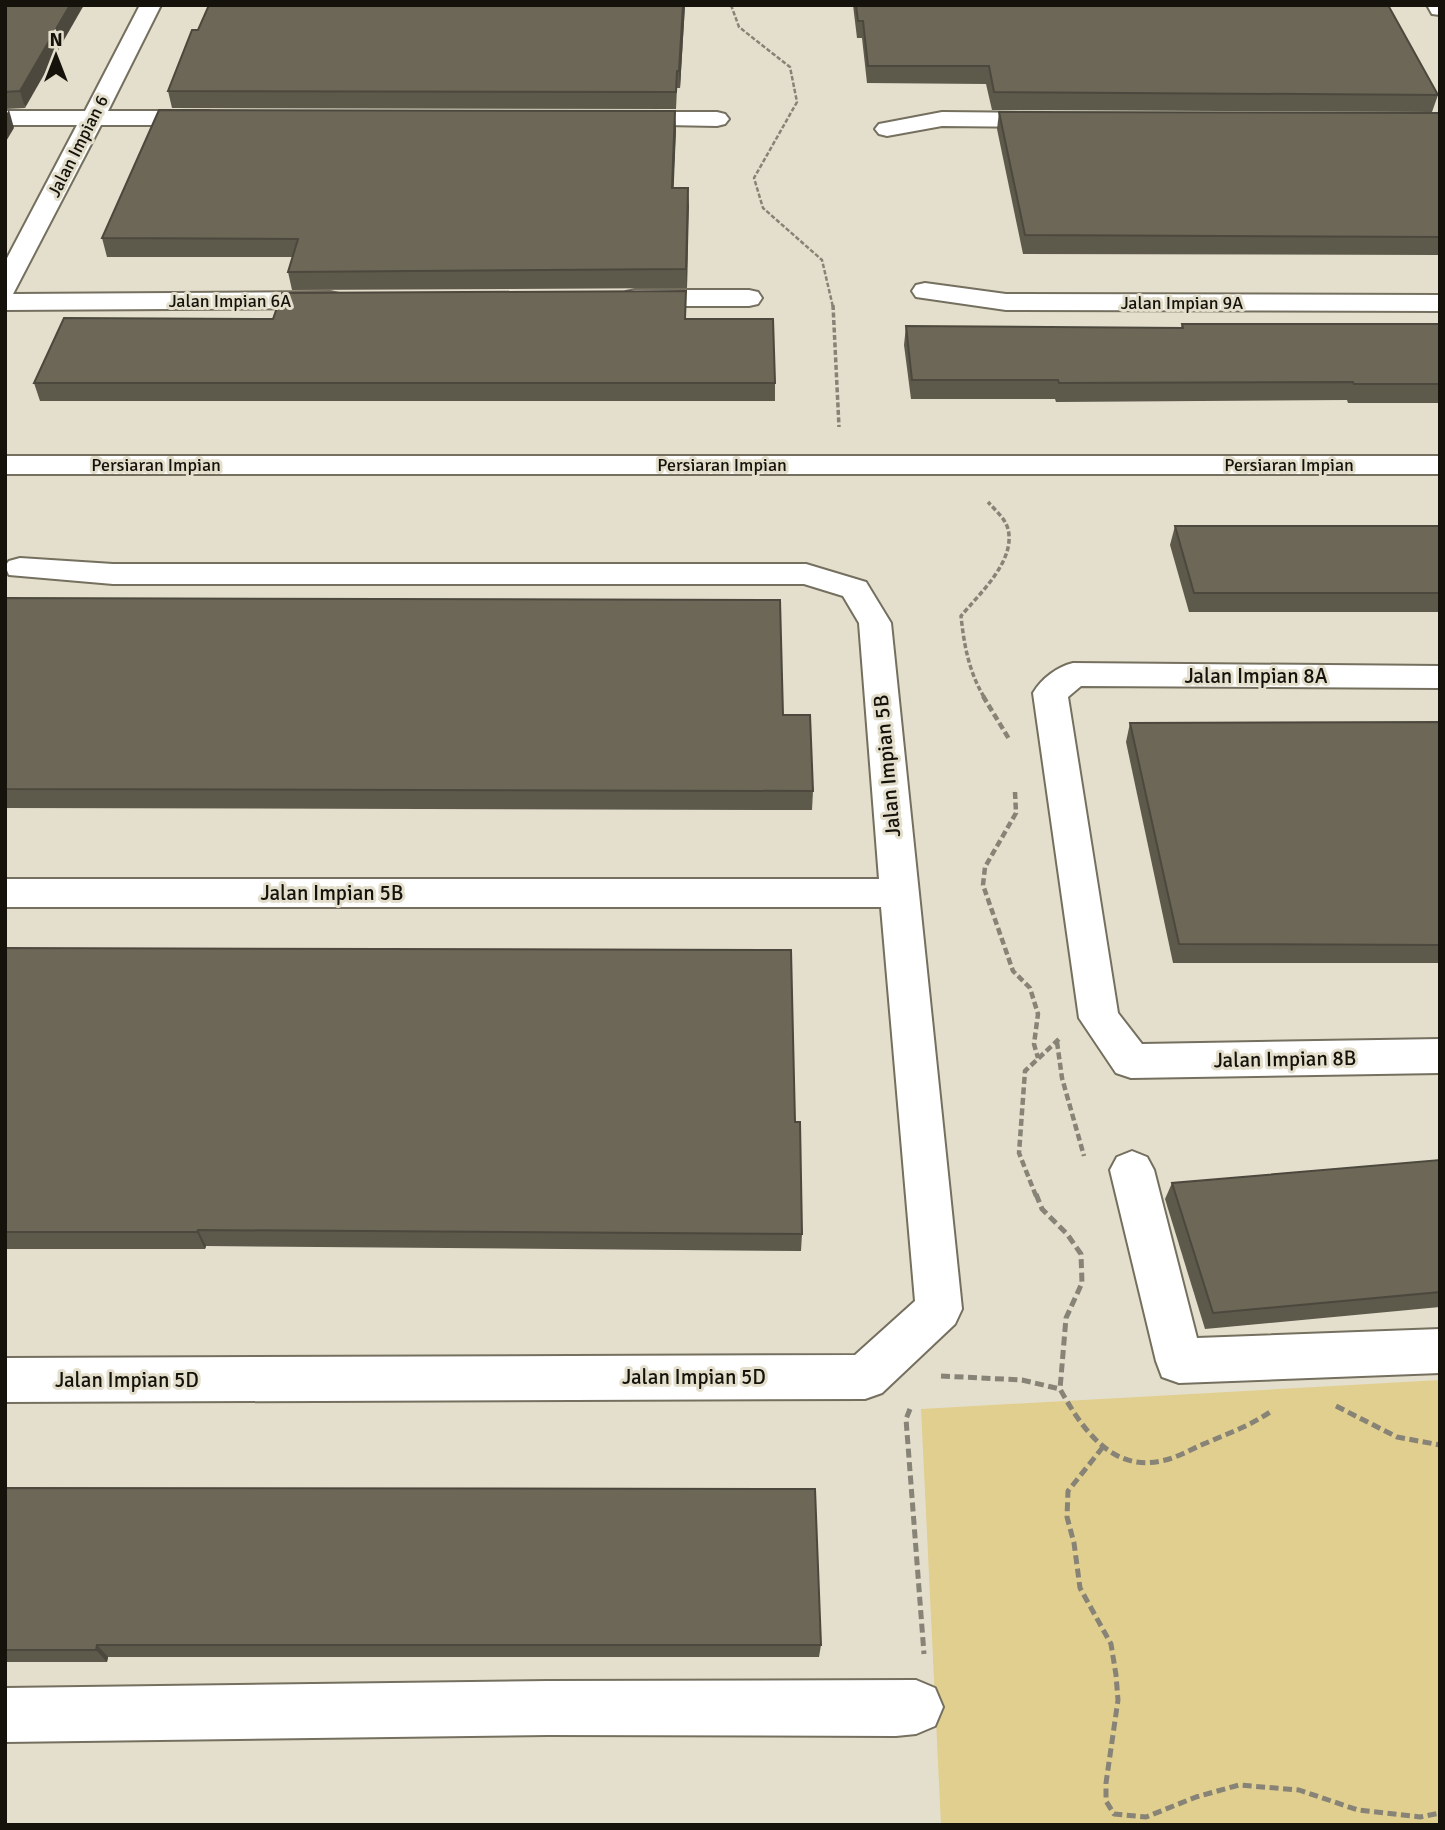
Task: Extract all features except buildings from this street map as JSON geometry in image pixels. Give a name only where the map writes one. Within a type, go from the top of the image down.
[{"type":"street","name":"Jalan Impian 6","points":[[5,288],[151,5]]},
{"type":"street","points":[[5,118],[232,118]]},
{"type":"street","points":[[593,119],[717,119]]},
{"type":"street","points":[[887,129],[942,119],[1067,120]]},
{"type":"street","name":"Jalan Impian 9A","points":[[926,291],[1006,302],[1440,303]]},
{"type":"street","points":[[611,298],[749,298]]},
{"type":"street","name":"Jalan Impian 6A","points":[[5,302],[349,300]]},
{"type":"street","name":"Persiaran Impian","points":[[5,465],[1440,465]]},
{"type":"street","name":"Jalan Impian 5B","points":[[5,893],[898,893],[875,623],[855,589],[806,573],[113,573],[20,568]]},
{"type":"street","name":"Jalan Impian 8A","points":[[1099,1018],[1050,693],[1073,674],[1440,677]]},
{"type":"street","name":"Jalan Impian 5D","points":[[5,1380],[865,1377],[939,1309],[898,893]]},
{"type":"street","name":"Jalan Impian 8B","points":[[1099,1018],[1131,1060],[1440,1056]]},
{"type":"street","points":[[1132,1170],[1179,1361],[1440,1351]]},
{"type":"street","points":[[5,1715],[548,1708],[916,1707]]},
{"type":"path","points":[[731,5],[739,27],[790,67],[797,102],[754,178],[763,208],[822,260],[833,307],[841,465]]},
{"type":"path","points":[[962,465],[1009,527],[1009,548],[992,577],[961,616],[964,647],[975,681],[1012,748]]},
{"type":"path","points":[[1015,789],[1016,813],[1009,830],[993,850],[985,867],[984,885],[1013,971],[1030,988],[1038,1014],[1034,1044],[1038,1058]]},
{"type":"path","points":[[1099,1018],[1075,1019],[1050,1051],[1025,1071],[1018,1153],[1042,1209],[1067,1234],[1080,1254],[1082,1283],[1066,1318],[1060,1389],[1085,1431],[1103,1447],[1123,1459],[1140,1463],[1159,1462],[1256,1423],[1278,1406]]},
{"type":"path","points":[[898,1347],[917,1366],[935,1376],[1022,1380],[1060,1389]]},
{"type":"path","points":[[1326,1402],[1397,1437],[1440,1445]]},
{"type":"path","points":[[906,1419],[927,1691],[916,1707]]},
{"type":"path","points":[[1103,1447],[1068,1491],[1067,1517],[1080,1588],[1111,1644],[1116,1675],[1118,1700],[1106,1783],[1106,1801],[1114,1814],[1146,1817],[1196,1797],[1240,1785],[1299,1790],[1358,1810],[1420,1817],[1440,1813]]},
{"type":"shaded area","points":[[1440,1380],[1440,1825],[941,1825],[921,1409]]}]
